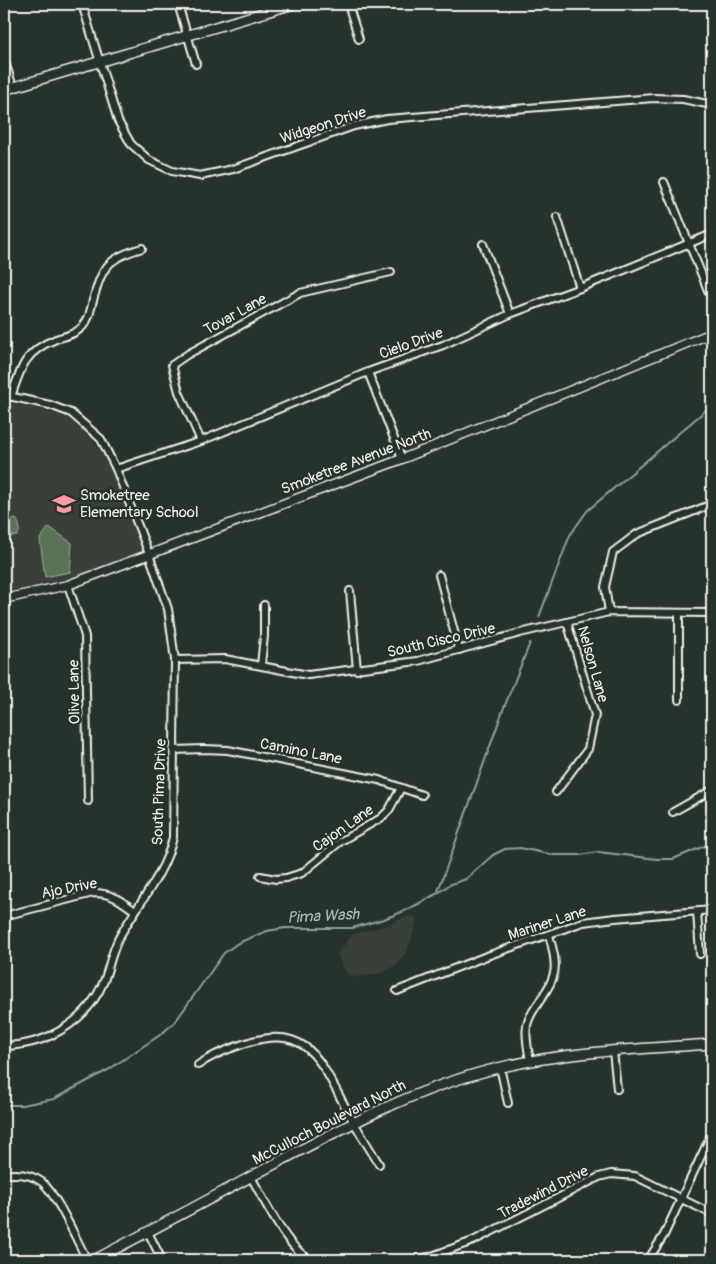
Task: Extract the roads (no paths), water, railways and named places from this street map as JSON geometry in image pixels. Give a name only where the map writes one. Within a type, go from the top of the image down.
[{"type":"main road","points":[[8,89],[187,35],[273,6],[293,4]]},
{"type":"main road","name":"McCulloch Boulevard North","points":[[94,1260],[353,1122],[422,1091],[500,1067],[530,1061],[613,1051],[712,1044]]},
{"type":"street","name":"Widgeon Drive","points":[[82,4],[118,121],[131,144],[149,160],[172,171],[200,176],[233,169],[354,126],[386,119],[654,98],[683,99],[712,104]]},
{"type":"street","points":[[178,4],[196,64]]},
{"type":"street","points":[[348,4],[359,38]]},
{"type":"street","points":[[4,60],[8,89]]},
{"type":"street","points":[[664,182],[712,300]]},
{"type":"street","points":[[557,217],[580,288]]},
{"type":"street","name":"Cielo Drive","points":[[116,469],[201,441],[368,372],[443,345],[510,314],[580,288],[712,234]]},
{"type":"street","points":[[482,244],[510,314]]},
{"type":"street","points":[[7,396],[22,366],[32,352],[40,346],[70,335],[80,329],[88,319],[100,278],[106,267],[115,258],[142,248]]},
{"type":"street","name":"Tovar Lane","points":[[201,441],[179,392],[172,366],[188,354],[300,293],[391,272]]},
{"type":"street","name":"Smoketree Avenue North","points":[[4,599],[68,585],[402,459],[712,333]]},
{"type":"street","points":[[368,372],[402,459]]},
{"type":"street","name":"South Pima Drive","points":[[4,1046],[34,1042],[53,1036],[70,1025],[85,1010],[101,988],[115,946],[167,860],[173,837],[175,660],[168,609],[116,469],[101,439],[71,413],[50,405],[7,396]]},
{"type":"street","points":[[609,612],[605,587],[613,552],[637,534],[712,504]]},
{"type":"street","points":[[439,575],[459,650]]},
{"type":"street","name":"Olive Lane","points":[[68,585],[85,636],[88,801]]},
{"type":"street","points":[[350,590],[357,670]]},
{"type":"street","points":[[261,665],[264,636],[264,604]]},
{"type":"street","name":"South Cisco Drive","points":[[175,660],[225,658],[308,675],[418,661],[609,612],[712,613]]},
{"type":"street","points":[[679,612],[679,700]]},
{"type":"street","name":"Nelson Lane","points":[[556,792],[588,749],[595,715],[568,622]]},
{"type":"street","name":"Camino Lane","points":[[173,750],[228,750],[372,778],[422,796]]},
{"type":"street","name":"Cajon Lane","points":[[260,876],[286,878],[302,873],[341,841],[381,818],[389,810],[401,788]]},
{"type":"street","points":[[673,812],[712,790]]},
{"type":"street","name":"Ajo Drive","points":[[4,916],[93,893],[105,893],[135,911]]},
{"type":"street","name":"Mariner Lane","points":[[396,991],[484,957],[594,920],[712,910]]},
{"type":"street","points":[[697,912],[700,954]]},
{"type":"street","points":[[530,1061],[526,1036],[527,1025],[530,1016],[549,986],[556,970],[549,935]]},
{"type":"street","points":[[198,1065],[206,1059],[249,1042],[277,1038],[304,1046],[322,1064],[353,1122],[379,1164]]},
{"type":"street","points":[[613,1051],[617,1089]]},
{"type":"street","points":[[500,1067],[508,1103]]},
{"type":"street","points":[[648,1260],[664,1235],[712,1133]]},
{"type":"street","points":[[4,1175],[21,1174],[42,1182],[58,1204],[87,1260]]},
{"type":"street","name":"Tradewind Drive","points":[[412,1260],[429,1257],[473,1241],[599,1178],[611,1174],[635,1176],[712,1214]]},
{"type":"street","points":[[251,1177],[292,1246],[306,1258],[312,1260]]},
{"type":"street","points":[[148,1232],[162,1260]]},
{"type":"waterway","points":[[539,617],[570,535],[587,511],[712,405]]},
{"type":"waterway","points":[[438,891],[503,710],[530,643]]},
{"type":"waterway","name":"Pima Wash","points":[[4,1105],[22,1105],[54,1099],[108,1070],[160,1035],[175,1022],[224,953],[238,943],[267,931],[285,928],[352,928],[384,919],[409,909],[449,885],[466,879],[493,855],[505,849],[520,848],[554,855],[580,855],[598,852],[673,859],[712,843]]},
{"type":"place","name":"Smoketree Elementary School","points":[[64,504]]}]
